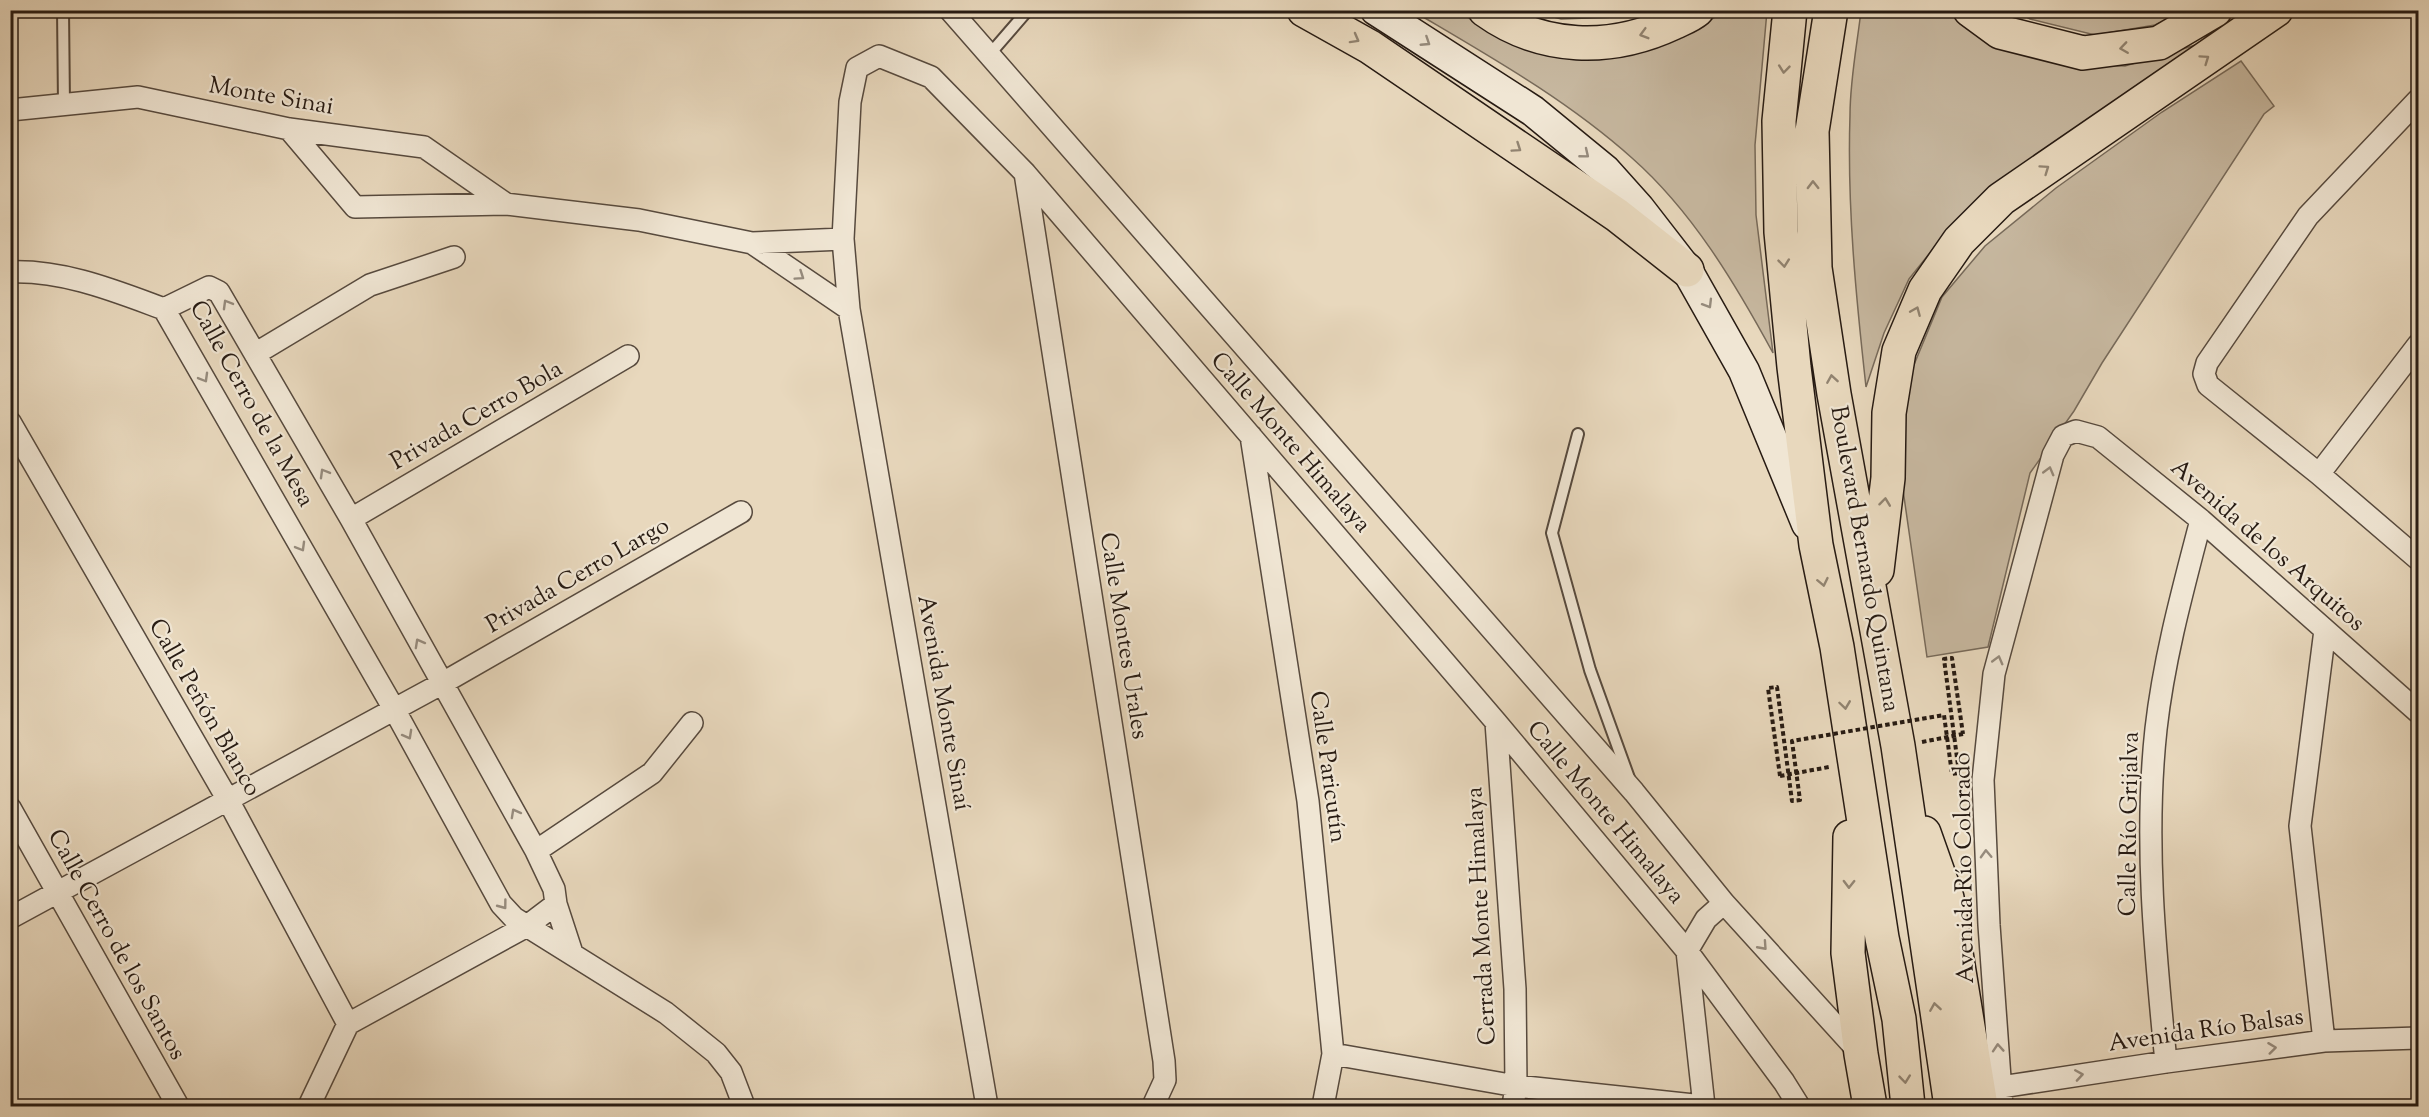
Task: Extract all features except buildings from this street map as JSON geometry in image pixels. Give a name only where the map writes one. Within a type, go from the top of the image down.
[{"type":"highway","points":[[1304,10],[1370,47],[1617,215],[1687,270]]},
{"type":"highway","points":[[1485,10],[1503,23],[1551,39],[1598,44],[1647,35],[1697,10]]},
{"type":"highway","name":"Boulevard Bernardo Quintana","points":[[1790,10],[1779,121],[1781,232],[1794,367],[1816,545],[1837,647],[1882,939],[1899,1020],[1908,1107]]},
{"type":"highway","name":"Boulevard Bernardo Quintana","points":[[1831,10],[1812,131],[1815,268],[1834,394],[1873,602],[1898,753],[1951,1107]]},
{"type":"highway","points":[[1970,10],[2000,32],[2083,53],[2159,43],[2215,10]]},
{"type":"highway","points":[[1873,602],[1888,478],[1889,413],[1899,351],[1925,290],[1959,241],[2001,199],[2276,10]]},
{"type":"highway","points":[[1898,753],[1947,897],[1994,1100]]},
{"type":"highway","points":[[1854,763],[1848,952],[1870,1107]]},
{"type":"street","points":[[950,10],[1634,792],[1724,903],[1861,1054]]},
{"type":"street","points":[[1376,10],[1533,111],[1605,170],[1639,208],[1687,270],[1744,371],[1816,545]]},
{"type":"street","name":"Calle Monte Himalaya","points":[[849,309],[843,239],[850,102],[857,68],[879,56],[931,77],[1024,172],[1496,722],[1687,951],[1784,1082],[1799,1107]]},
{"type":"street","name":"Monte Sinai","points":[[10,110],[138,97],[289,129],[424,147],[506,204]]},
{"type":"street","points":[[2418,100],[2308,216],[2207,363],[2204,374],[2208,385],[2319,474],[2418,560]]},
{"type":"street","name":"Monte Sinai","points":[[289,129],[355,207],[506,204],[639,220],[752,243],[843,239]]},
{"type":"street","name":"Calle Montes Urales","points":[[1024,172],[1164,1061],[1165,1080],[1153,1107]]},
{"type":"street","name":"Monte Sinai","points":[[752,243],[849,309]]},
{"type":"street","points":[[255,354],[370,285],[454,257]]},
{"type":"street","points":[[10,272],[30,271],[76,279],[165,309]]},
{"type":"street","name":"Calle Cerro de la Mesa","points":[[572,953],[556,904],[554,889],[536,851],[351,519],[219,291],[209,287],[165,309],[394,709],[501,904],[514,918],[666,1013],[716,1053],[731,1072],[744,1107]]},
{"type":"street","name":"Avenida Monte Sinaí","points":[[849,309],[987,1107]]},
{"type":"street","points":[[2319,474],[2418,345]]},
{"type":"street","name":"Privada Cerro Bola","points":[[351,519],[628,356]]},
{"type":"street","name":"Calle Peñón Blanco","points":[[10,422],[228,800],[348,1024]]},
{"type":"street","name":"Avenida de los Arquitos","points":[[2076,431],[2098,437],[2201,520],[2418,712]]},
{"type":"street","name":"Avenida Río Colorado","points":[[1994,1100],[1983,780],[1994,674],[2053,455],[2062,436],[2076,431]]},
{"type":"street","name":"Calle Paricutín","points":[[1251,435],[1308,801],[1333,1054],[1323,1107]]},
{"type":"street","name":"Privada Cerro Largo","points":[[10,918],[441,684],[741,512]]},
{"type":"street","name":"Calle Río Grijalva","points":[[2166,1062],[2153,934],[2151,801],[2156,730],[2170,638],[2201,520]]},
{"type":"street","points":[[2324,1041],[2300,826],[2325,630]]},
{"type":"street","name":"Cerrada Monte Himalaya","points":[[1496,722],[1515,989],[1515,1096]]},
{"type":"street","points":[[536,851],[652,773],[692,723]]},
{"type":"street","name":"Calle Cerro de los Santos","points":[[10,808],[178,1107]]},
{"type":"street","points":[[1333,1054],[1515,1096],[1703,1107],[1687,951],[1706,920],[1724,903]]},
{"type":"street","points":[[309,1107],[348,1024],[527,926],[556,904]]},
{"type":"street","name":"Avenida Río Balsas","points":[[1994,1100],[2166,1062],[2324,1041],[2418,1038]]},
{"type":"lane","points":[[63,10],[64,105]]},
{"type":"lane","points":[[989,55],[1028,10]]},
{"type":"lane","points":[[1578,434],[1552,533],[1590,670],[1634,792]]},
{"type":"path","points":[[1854,763],[1780,776],[1768,688],[1777,687],[1792,801],[1800,800],[1792,741],[1932,717],[1944,715],[1952,774],[1959,773],[1944,659],[1952,658],[1963,734],[1898,753]]},
{"type":"shaded area","points":[[1413,11],[1458,11],[1501,38],[1601,57],[1656,48],[1703,25],[1724,11],[1767,11],[1755,145],[1756,215],[1773,353],[1711,249],[1674,201],[1632,158],[1554,97]]},
{"type":"shaded area","points":[[1532,11],[1639,11],[1617,17],[1561,19]]},
{"type":"shaded area","points":[[1861,11],[1946,11],[1957,19],[2070,64],[2125,66],[2199,44],[1945,234],[1909,279],[1884,333],[1866,387],[1851,217],[1849,149],[1851,89]]},
{"type":"shaded area","points":[[2016,11],[2183,11],[2155,25],[2095,35],[2030,19]]},
{"type":"shaded area","points":[[2241,61],[2274,106],[2264,114],[2102,363],[2074,411],[2030,473],[1988,647],[1927,657],[1899,462],[1911,372],[1942,297],[1985,246],[2056,188],[2162,112]]}]
